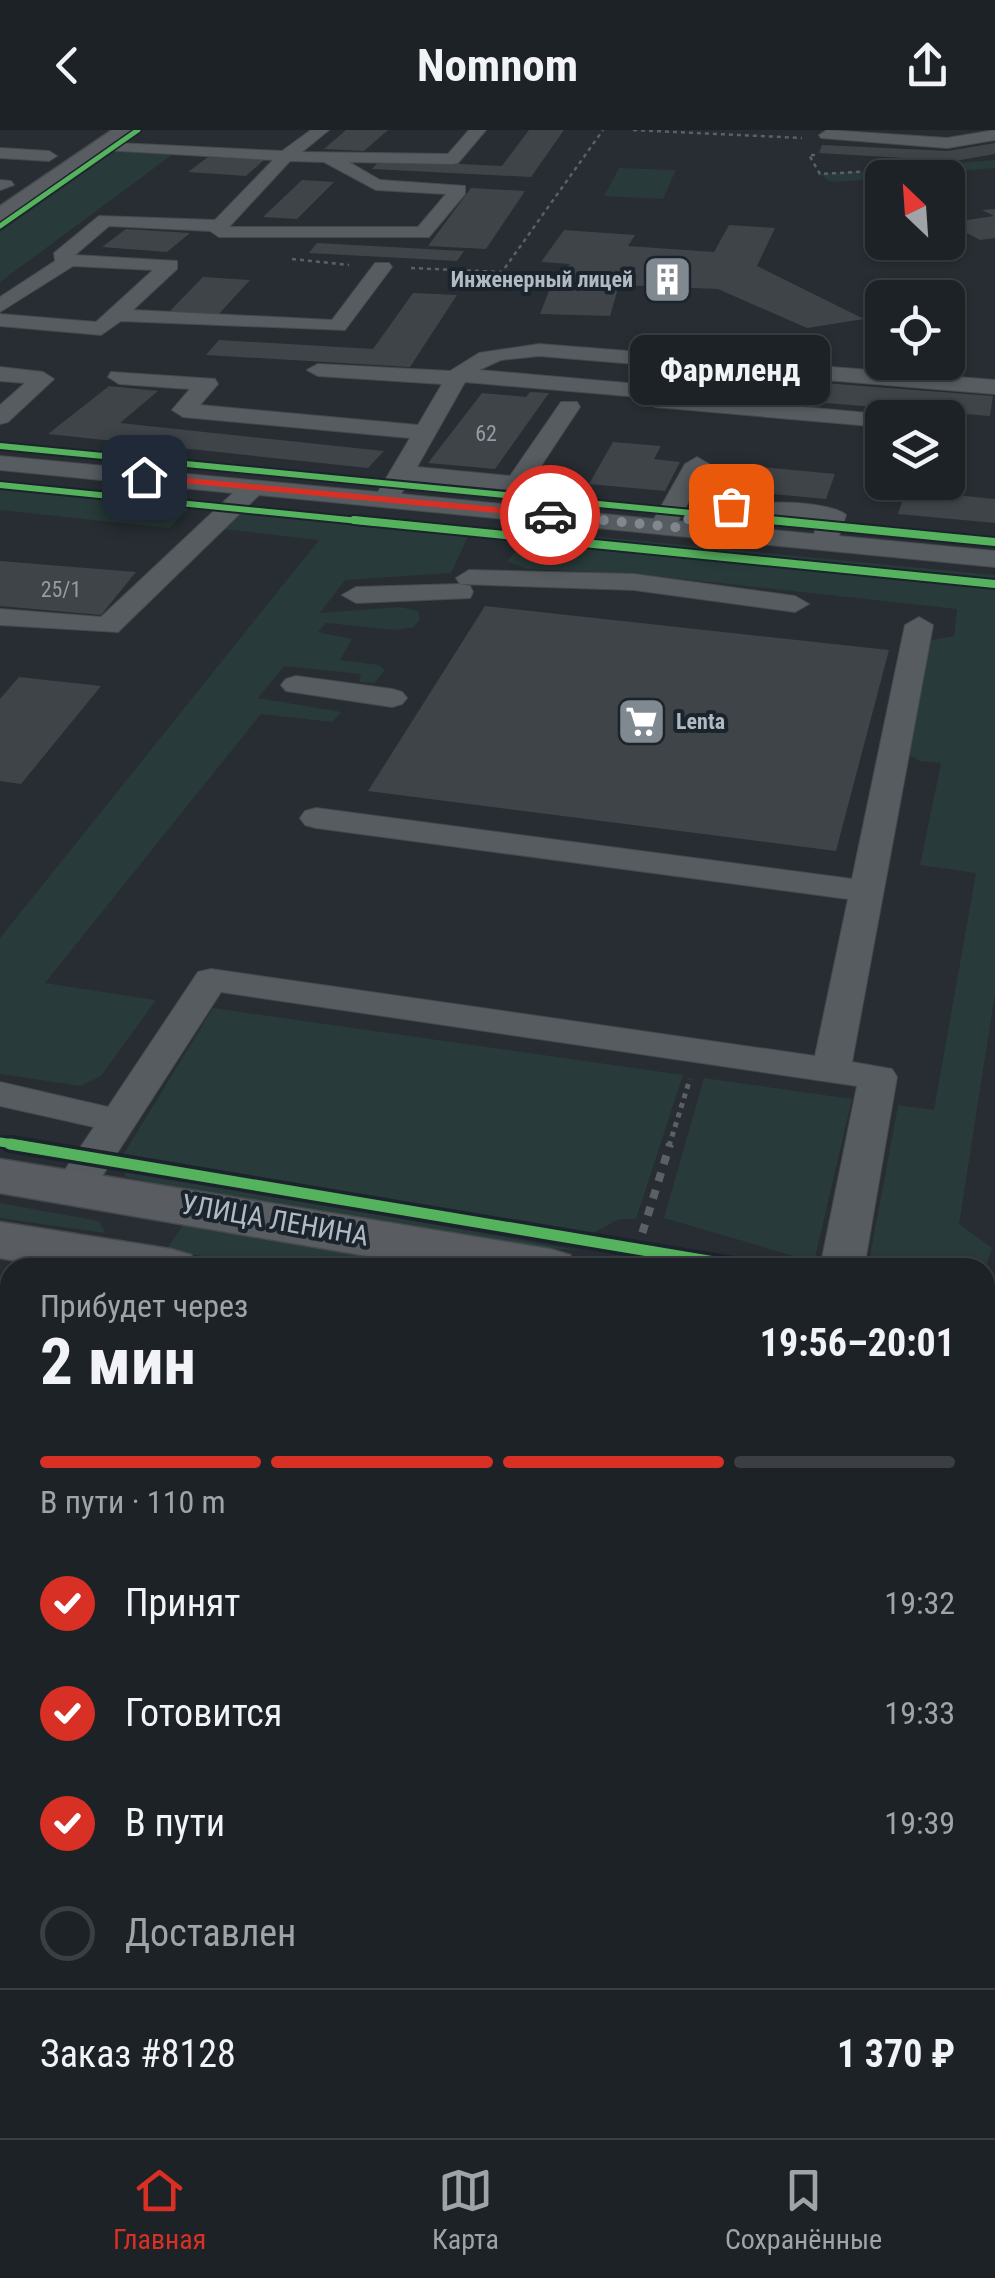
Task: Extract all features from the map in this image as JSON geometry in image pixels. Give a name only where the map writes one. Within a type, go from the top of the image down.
[{"type":"main road","points":[[2,186],[48,156],[126,130]]},
{"type":"main road","points":[[0,217],[96,137]]},
{"type":"main road","name":"УЛИЦА ЛЕНИНА","points":[[0,1176],[493,1258]]},
{"type":"main road","points":[[148,1258],[161,1200]]},
{"type":"main road","points":[[0,1240],[115,1258]]},
{"type":"street","points":[[0,320],[102,329],[170,264],[209,241],[286,156],[321,130]]},
{"type":"street","points":[[96,137],[188,150],[329,158],[375,154],[452,159],[478,130]]},
{"type":"street","points":[[920,140],[973,130]]},
{"type":"street","points":[[827,135],[946,143],[995,134]]},
{"type":"street","points":[[164,169],[188,150]]},
{"type":"street","points":[[0,153],[48,156]]},
{"type":"street","points":[[170,264],[61,257],[105,220],[209,241],[423,233],[459,190],[376,185],[329,158]]},
{"type":"street","points":[[0,306],[69,260]]},
{"type":"street","points":[[117,314],[338,326],[382,267]]},
{"type":"street","points":[[0,342],[52,357],[0,362]]},
{"type":"street","points":[[385,501],[458,376],[479,358],[520,350],[995,387]]},
{"type":"street","points":[[645,390],[662,360]]},
{"type":"street","points":[[318,370],[645,390]]},
{"type":"street","points":[[0,374],[43,379],[0,417]]},
{"type":"street","points":[[119,377],[207,384],[183,410],[425,432]]},
{"type":"street","points":[[645,390],[650,398],[664,402],[865,419]]},
{"type":"street","points":[[517,484],[569,407]]},
{"type":"street","points":[[0,463],[673,527],[698,503],[832,515],[824,542],[995,560]]},
{"type":"street","points":[[673,527],[678,500],[697,464]]},
{"type":"street","points":[[402,473],[678,500]]},
{"type":"street","points":[[0,618],[108,626],[252,488]]},
{"type":"street","points":[[356,596],[464,585],[634,582],[795,604]]},
{"type":"street","points":[[831,1070],[920,624]]},
{"type":"street","points":[[296,685],[392,698]]},
{"type":"street","points":[[316,818],[867,891]]},
{"type":"street","points":[[75,1186],[211,980],[878,1076],[844,1258]]},
{"type":"street","points":[[0,1094],[118,1120]]},
{"type":"path","points":[[633,130],[825,139],[827,135]]},
{"type":"path","points":[[809,155],[820,174],[865,171]]},
{"type":"path","points":[[636,1250],[692,1076]]},
{"type":"path","points":[[623,1248],[656,1253]]},
{"type":"shaded area","points":[[118,149],[176,152],[0,282],[0,232]]},
{"type":"shaded area","points":[[995,160],[995,168],[965,171],[965,162]]},
{"type":"shaded area","points":[[619,168],[676,170],[663,199],[604,196]]},
{"type":"shaded area","points":[[865,170],[865,180],[829,181],[820,174]]},
{"type":"shaded area","points":[[0,487],[191,506],[169,528],[0,510]]},
{"type":"shaded area","points":[[242,511],[468,537],[451,573],[345,580],[320,613],[400,607],[418,611],[420,619],[414,627],[395,630],[326,623],[318,632],[352,639],[340,660],[379,665],[385,670],[374,683],[359,682],[361,674],[284,666],[258,698],[342,712],[332,722],[261,714],[45,983],[156,1000],[101,1076],[81,1086],[0,1074],[0,938],[319,540],[223,529]]},
{"type":"shaded area","points":[[567,534],[995,575],[995,994],[959,1224],[992,1248],[989,1258],[870,1258],[898,1105],[934,1110],[976,873],[920,865],[941,763],[920,761],[905,753],[925,641],[954,636],[957,609],[637,574],[528,569],[507,561],[524,542]]},
{"type":"shaded area","points":[[213,1008],[683,1075],[636,1219],[619,1219],[592,1234],[123,1155]]},
{"type":"shaded area","points":[[704,1078],[852,1099],[815,1258],[800,1258],[664,1218]]},
{"type":"shaded area","points":[[123,1169],[577,1250],[478,1245],[126,1177]]},
{"type":"shaded area","points":[[0,1203],[99,1221],[105,1233],[0,1218]]},
{"type":"shaded area","points":[[183,1225],[379,1258],[213,1258],[166,1250]]},
{"type":"building","points":[[346,130],[388,130],[364,151],[324,149]]},
{"type":"building","points":[[529,130],[564,130],[531,177],[372,169],[380,160],[502,166]]},
{"type":"building","points":[[995,143],[995,154],[961,160],[819,153],[822,145],[948,151]]},
{"type":"building","points":[[208,157],[264,160],[246,176],[188,172]]},
{"type":"building","points":[[302,180],[334,182],[297,219],[263,217]]},
{"type":"building","points":[[471,188],[525,191],[486,249],[428,246]]},
{"type":"building","points":[[995,209],[995,238],[980,240],[965,232],[965,220],[994,216],[982,210]]},
{"type":"building","name":"Инженерный лицей","points":[[729,225],[775,228],[757,266],[864,319],[807,328],[718,289],[619,285],[610,316],[540,314],[556,273],[564,272],[570,264],[541,262],[564,230],[635,235],[628,246],[714,252]]},
{"type":"building","points":[[126,229],[190,233],[167,252],[102,247]]},
{"type":"building","points":[[317,243],[464,251],[457,261],[309,253]]},
{"type":"building","points":[[203,277],[250,280],[216,317],[167,314]]},
{"type":"building","points":[[413,293],[457,295],[410,367],[206,355],[219,340],[373,349]]},
{"type":"building","points":[[669,371],[993,396],[990,416],[965,414],[965,400],[865,400],[865,406],[659,390]]},
{"type":"building","points":[[109,386],[158,391],[120,423],[384,451],[368,468],[48,434]]},
{"type":"building","points":[[530,392],[549,393],[495,469],[428,463],[482,393],[526,397]]},
{"type":"building","points":[[613,442],[661,446],[654,459],[680,462],[665,491],[589,484]]},
{"type":"building","points":[[729,464],[835,474],[826,499],[718,489]]},
{"type":"building","points":[[965,496],[995,499],[995,523],[898,514],[903,500],[965,500]]},
{"type":"building","points":[[0,561],[136,572],[101,615],[0,606]]},
{"type":"building","name":"Lenta","points":[[485,606],[889,650],[836,851],[368,791]]},
{"type":"building","points":[[19,677],[101,686],[21,784],[0,781],[0,699]]},
{"type":"cycle path","points":[[0,226],[138,130]]},
{"type":"cycle path","points":[[0,446],[995,542]]},
{"type":"cycle path","points":[[0,485],[995,584]]},
{"type":"cycle path","points":[[0,1142],[690,1258]]},
{"type":"way so far","points":[[550,515],[683,528],[698,503],[731,506]]},
{"type":"place","name":"Инженерный лицей","points":[[668,279]]},
{"type":"place","name":"Фармленд","points":[[731,506]]},
{"type":"place","name":"Lenta","points":[[641,721]]},
{"type":"route","points":[[144,477],[550,515]]}]
